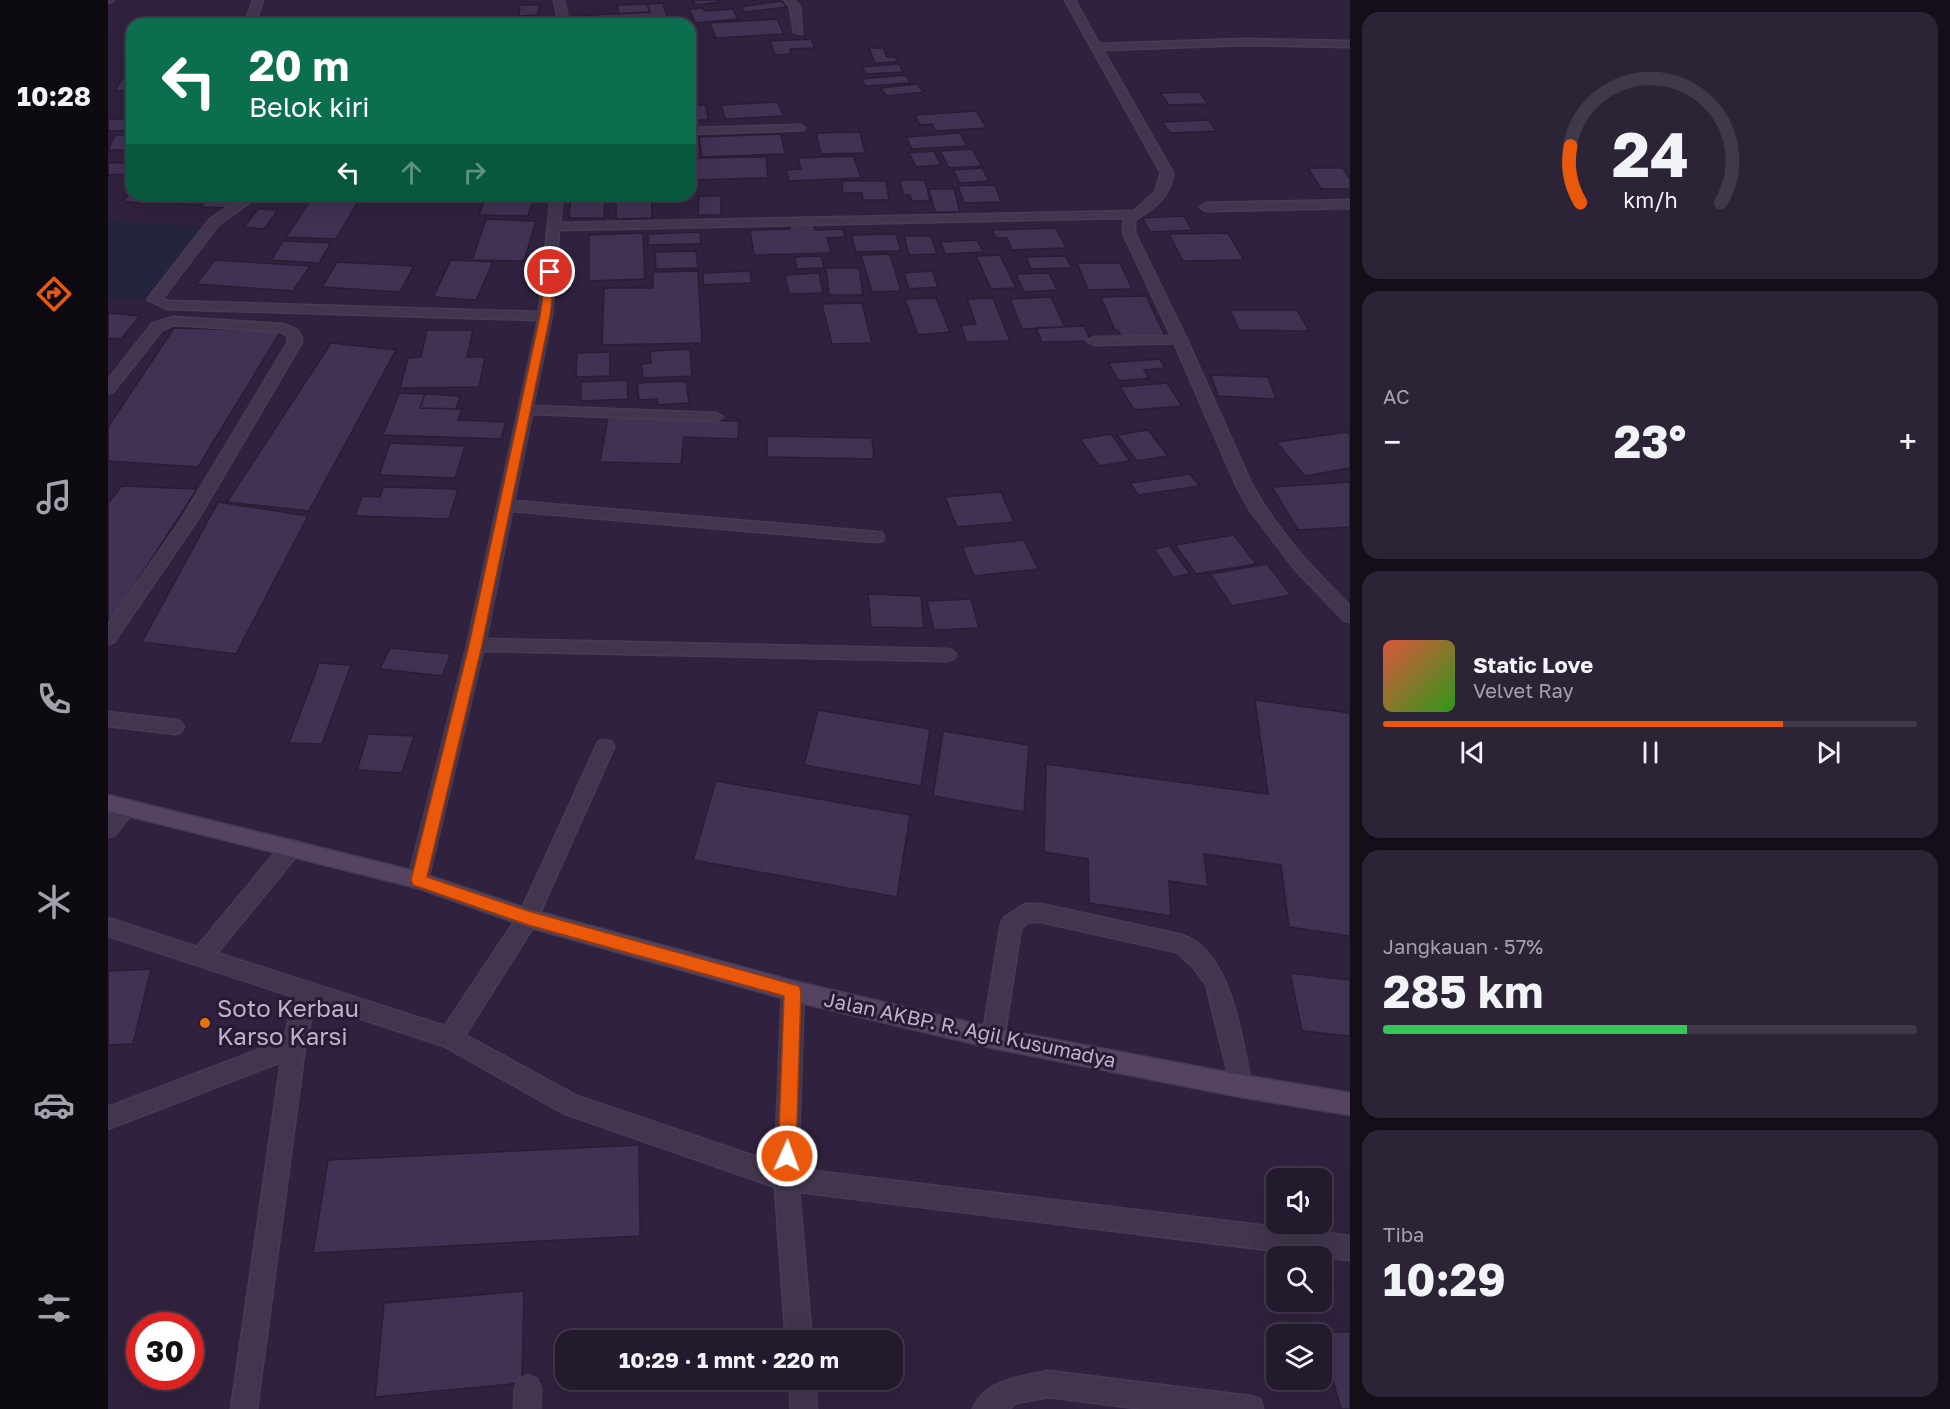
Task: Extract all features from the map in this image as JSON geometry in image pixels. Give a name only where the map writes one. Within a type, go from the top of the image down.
[{"type":"main road","name":"Jalan AKBP. R. Agil Kusumadya","points":[[117,805],[418,880],[528,918],[793,991],[993,1038],[1241,1086],[1350,1104]]},
{"type":"street","points":[[252,18],[258,0]]},
{"type":"street","points":[[559,0],[563,18]]},
{"type":"street","points":[[789,0],[795,7],[799,32]]},
{"type":"street","points":[[555,227],[1132,221],[1164,189],[1167,173],[1070,0]]},
{"type":"street","points":[[1096,47],[1245,42],[1350,44]]},
{"type":"street","points":[[696,131],[800,128]]},
{"type":"street","points":[[245,201],[214,222],[154,300],[166,305],[545,316]]},
{"type":"street","points":[[418,880],[476,645],[526,410],[545,316],[557,201]]},
{"type":"street","points":[[1206,207],[1350,204]]},
{"type":"street","points":[[1132,221],[1180,340],[1244,484],[1258,510],[1304,569],[1350,616]]},
{"type":"street","points":[[108,389],[157,327],[164,323],[173,321],[282,328],[291,331],[295,336],[295,342],[190,519],[108,638]]},
{"type":"street","points":[[1094,341],[1180,340]]},
{"type":"street","points":[[526,410],[716,417]]},
{"type":"street","points":[[505,505],[876,537]]},
{"type":"street","points":[[476,645],[947,655]]},
{"type":"street","points":[[108,720],[175,727]]},
{"type":"street","points":[[450,1038],[528,918],[605,747]]},
{"type":"street","points":[[108,829],[117,805]]},
{"type":"street","points":[[201,958],[291,849]]},
{"type":"street","points":[[993,1038],[1011,924],[1025,912],[1041,913],[1182,944],[1202,961],[1216,981],[1241,1086]]},
{"type":"street","points":[[108,927],[450,1038],[571,1105],[786,1179],[1350,1248]]},
{"type":"street","points":[[793,991],[786,1179],[798,1330]]},
{"type":"street","points":[[244,1409],[294,1047],[306,993]]},
{"type":"street","points":[[108,1118],[294,1047]]},
{"type":"street","points":[[986,1409],[1011,1391],[1048,1384],[1250,1409]]},
{"type":"street","points":[[803,1390],[804,1409]]},
{"type":"shaded area","points":[[108,220],[206,227],[146,299],[108,300]]},
{"type":"building","points":[[693,0],[719,0],[720,2],[695,5]]},
{"type":"building","points":[[781,1],[787,7],[745,12],[740,7]]},
{"type":"building","points":[[663,3],[667,18],[592,18],[592,15],[650,12],[647,4]]},
{"type":"building","points":[[647,4],[650,12],[619,14],[617,5]]},
{"type":"building","points":[[520,5],[539,5],[538,15],[519,16]]},
{"type":"building","points":[[703,8],[704,11],[733,9],[738,19],[696,23],[696,18],[693,18],[689,9]]},
{"type":"building","points":[[592,15],[592,18],[568,18]]},
{"type":"building","points":[[777,19],[784,34],[716,38],[710,23]]},
{"type":"building","points":[[811,39],[815,48],[790,49],[791,54],[775,55],[770,41]]},
{"type":"building","points":[[869,48],[883,48],[887,57],[895,57],[898,62],[875,63]]},
{"type":"building","points":[[899,64],[903,72],[866,74],[862,67]]},
{"type":"building","points":[[906,75],[910,83],[866,86],[861,79]]},
{"type":"building","points":[[123,77],[126,77],[126,91],[115,91]]},
{"type":"building","points":[[917,84],[924,92],[887,96],[880,88]]},
{"type":"building","points":[[1199,92],[1208,104],[1169,105],[1160,93]]},
{"type":"building","points":[[778,102],[783,116],[725,119],[721,105]]},
{"type":"building","points":[[706,105],[708,120],[696,120],[696,106]]},
{"type":"building","points":[[976,111],[987,128],[936,131],[932,124],[920,125],[915,115]]},
{"type":"building","points":[[108,119],[126,119],[126,130],[108,131]]},
{"type":"building","points":[[1208,120],[1217,131],[1170,133],[1162,122]]},
{"type":"building","points":[[860,132],[865,153],[821,154],[816,133]]},
{"type":"building","points":[[960,133],[967,146],[912,149],[906,137]]},
{"type":"building","points":[[781,134],[785,154],[702,157],[699,137]]},
{"type":"building","points":[[115,135],[126,135],[126,150],[108,150]]},
{"type":"building","points":[[972,149],[982,166],[949,168],[940,151]]},
{"type":"building","points":[[934,151],[941,165],[916,167],[909,153]]},
{"type":"building","points":[[853,156],[861,178],[789,181],[786,170],[801,169],[798,158]]},
{"type":"building","points":[[766,157],[768,178],[696,180],[696,158]]},
{"type":"building","points":[[126,162],[126,174],[108,175],[108,163]]},
{"type":"building","points":[[982,168],[989,181],[960,183],[953,170]]},
{"type":"building","points":[[1308,168],[1343,168],[1350,179],[1350,189],[1321,189]]},
{"type":"building","points":[[900,180],[925,180],[930,201],[912,201],[910,195],[903,195]]},
{"type":"building","points":[[842,181],[886,181],[889,200],[863,200],[862,193],[843,193]]},
{"type":"building","points":[[995,185],[1001,202],[964,203],[958,186]]},
{"type":"building","points":[[929,189],[954,189],[960,212],[935,212]]},
{"type":"building","points":[[699,196],[721,196],[721,215],[698,215]]},
{"type":"building","points":[[126,197],[126,201],[149,201],[146,204],[122,201]]},
{"type":"building","points":[[153,201],[200,201],[196,205]]},
{"type":"building","points":[[205,201],[233,201],[229,208],[201,207]]},
{"type":"building","points":[[310,201],[358,201],[336,239],[286,237]]},
{"type":"building","points":[[484,201],[533,201],[528,216],[479,215]]},
{"type":"building","points":[[571,201],[605,201],[604,218],[569,218]]},
{"type":"building","points":[[616,201],[652,201],[652,218],[616,219]]},
{"type":"building","points":[[258,209],[278,210],[264,229],[244,227]]},
{"type":"building","points":[[1184,216],[1192,230],[1150,232],[1142,218]]},
{"type":"building","points":[[486,219],[536,221],[524,261],[472,260]]},
{"type":"building","points":[[814,225],[815,230],[843,229],[845,237],[827,238],[831,253],[754,255],[750,230],[790,229],[790,226]]},
{"type":"building","points":[[1056,228],[1066,248],[1012,250],[1007,238],[996,238],[992,230]]},
{"type":"building","points":[[700,232],[701,244],[648,245],[648,234]]},
{"type":"building","points":[[643,233],[645,279],[589,281],[589,235]]},
{"type":"building","points":[[1228,233],[1244,260],[1183,261],[1169,234]]},
{"type":"building","points":[[896,234],[901,251],[856,252],[851,235]]},
{"type":"building","points":[[904,236],[931,236],[937,254],[909,255]]},
{"type":"building","points":[[977,240],[983,252],[946,254],[940,242]]},
{"type":"building","points":[[283,241],[331,243],[319,263],[271,260]]},
{"type":"building","points":[[696,251],[698,268],[656,269],[655,252]]},
{"type":"building","points":[[890,254],[901,291],[872,292],[861,255]]},
{"type":"building","points":[[1000,255],[1016,288],[991,289],[976,256]]},
{"type":"building","points":[[821,256],[824,268],[797,269],[794,257]]},
{"type":"building","points":[[1066,256],[1071,268],[1031,269],[1026,257]]},
{"type":"building","points":[[215,260],[310,266],[293,291],[196,284]]},
{"type":"building","points":[[451,260],[493,262],[476,300],[433,297]]},
{"type":"building","points":[[337,262],[414,266],[400,292],[322,287]]},
{"type":"building","points":[[1077,263],[1120,263],[1132,289],[1088,290]]},
{"type":"building","points":[[826,268],[859,268],[863,295],[829,295]]},
{"type":"building","points":[[698,271],[702,343],[602,345],[604,288],[653,288],[653,272]]},
{"type":"building","points":[[750,271],[752,283],[703,285],[703,273]]},
{"type":"building","points":[[932,271],[938,287],[909,289],[904,273]]},
{"type":"building","points":[[819,273],[823,293],[789,294],[785,275]]},
{"type":"building","points":[[1049,273],[1057,290],[1024,292],[1016,274]]},
{"type":"building","points":[[1146,296],[1166,338],[1122,339],[1118,330],[1115,330],[1101,297]]},
{"type":"building","points":[[1051,297],[1065,327],[1022,329],[1010,299]]},
{"type":"building","points":[[936,298],[950,332],[918,335],[905,299]]},
{"type":"building","points":[[993,298],[1010,341],[966,342],[961,325],[976,324],[967,299]]},
{"type":"building","points":[[862,303],[872,343],[832,344],[822,304]]},
{"type":"building","points":[[1230,310],[1297,310],[1309,331],[1239,330]]},
{"type":"building","points":[[108,313],[140,316],[121,339],[108,338]]},
{"type":"building","points":[[1084,326],[1091,341],[1042,342],[1036,328]]},
{"type":"building","points":[[174,328],[281,331],[198,467],[108,461],[108,427]]},
{"type":"building","points":[[427,330],[473,330],[467,357],[485,357],[479,387],[400,388],[408,358],[421,357]]},
{"type":"building","points":[[331,343],[396,350],[309,511],[227,502]]},
{"type":"building","points":[[690,349],[692,376],[643,378],[642,364],[651,363],[650,351]]},
{"type":"building","points":[[610,352],[610,376],[576,377],[577,353]]},
{"type":"building","points":[[1160,359],[1165,368],[1144,370],[1149,378],[1119,381],[1108,363]]},
{"type":"building","points":[[1211,375],[1268,377],[1276,399],[1218,396]]},
{"type":"building","points":[[627,380],[628,399],[581,401],[581,382]]},
{"type":"building","points":[[686,381],[689,403],[658,405],[657,399],[639,400],[637,383]]},
{"type":"building","points":[[1167,383],[1182,406],[1134,410],[1120,387]]},
{"type":"building","points":[[399,393],[425,394],[420,408],[462,409],[458,420],[506,422],[501,439],[383,435]]},
{"type":"building","points":[[425,394],[460,396],[456,409],[420,408]]},
{"type":"building","points":[[608,417],[739,421],[738,439],[684,437],[681,464],[600,462]]},
{"type":"building","points":[[1148,430],[1168,456],[1137,461],[1117,435]]},
{"type":"building","points":[[1347,432],[1350,435],[1350,468],[1305,476],[1276,442]]},
{"type":"building","points":[[1111,434],[1130,461],[1099,466],[1080,439]]},
{"type":"building","points":[[767,436],[872,438],[874,459],[767,457]]},
{"type":"building","points":[[390,443],[465,446],[455,478],[379,475]]},
{"type":"building","points":[[1190,474],[1200,486],[1138,495],[1130,483]]},
{"type":"building","points":[[1350,482],[1350,527],[1298,530],[1272,487]]},
{"type":"building","points":[[122,486],[197,489],[108,626],[108,503]]},
{"type":"building","points":[[383,487],[458,489],[449,519],[355,516],[362,496],[380,497]]},
{"type":"building","points":[[1001,492],[1014,522],[957,527],[945,497]]},
{"type":"building","points":[[218,502],[308,516],[236,654],[142,642]]},
{"type":"building","points":[[1234,535],[1256,564],[1196,574],[1175,545]]},
{"type":"building","points":[[1024,540],[1038,569],[974,576],[962,547]]},
{"type":"building","points":[[1170,546],[1190,574],[1173,577],[1154,549]]},
{"type":"building","points":[[1267,564],[1291,595],[1232,606],[1210,574]]},
{"type":"building","points":[[868,594],[921,596],[924,628],[871,627]]},
{"type":"building","points":[[971,599],[979,628],[934,630],[927,601]]},
{"type":"building","points":[[390,648],[451,654],[442,676],[380,669]]},
{"type":"building","points":[[319,663],[351,665],[322,744],[289,743]]},
{"type":"building","points":[[1255,700],[1350,713],[1350,936],[1289,927],[1281,865],[1204,854],[1208,887],[1169,881],[1171,916],[1089,903],[1088,859],[1044,852],[1046,764],[1268,794]]},
{"type":"building","points":[[818,710],[930,729],[921,786],[804,765]]},
{"type":"building","points":[[943,731],[1029,745],[1024,812],[933,796]]},
{"type":"building","points":[[368,734],[414,736],[402,773],[357,770]]},
{"type":"building","points":[[716,781],[910,815],[897,897],[693,860]]},
{"type":"building","points":[[151,969],[133,1044],[108,1045],[108,971]]},
{"type":"building","points":[[1290,973],[1350,980],[1350,1036],[1302,1031]]},
{"type":"building","points":[[639,1145],[640,1236],[313,1253],[328,1160]]},
{"type":"building","points":[[524,1291],[522,1383],[375,1397],[384,1303]]},
{"type":"building","points":[[1332,1332],[1350,1332],[1350,1409],[1341,1409],[1332,1378]]},
{"type":"place","name":"Soto Kerbau Karso Karsi","points":[[205,1023]]},
{"type":"route","points":[[550,272],[545,316],[476,645],[418,880],[528,918],[793,991],[787,1156]]}]
